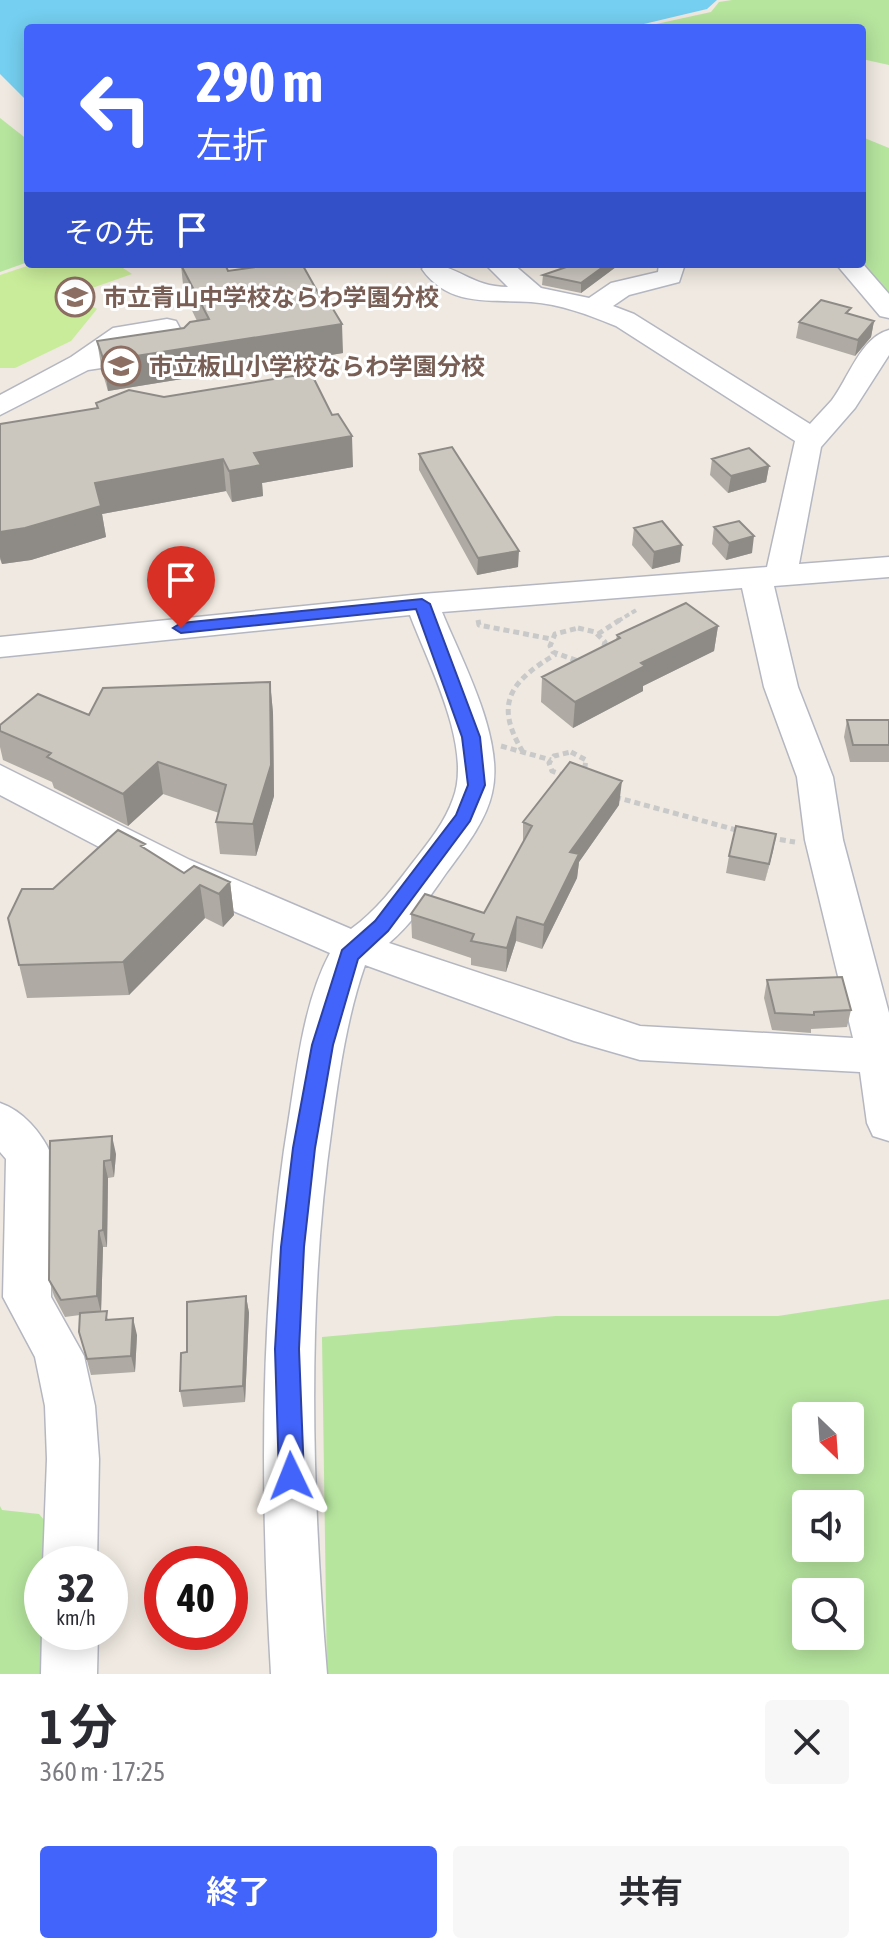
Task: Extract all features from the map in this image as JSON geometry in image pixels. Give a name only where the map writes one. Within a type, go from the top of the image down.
[{"type":"street","points":[[503,268],[532,294]]},
{"type":"street","points":[[593,307],[620,289],[670,277],[671,268]]},
{"type":"street","points":[[852,268],[889,310]]},
{"type":"street","points":[[435,269],[443,277],[481,295],[532,294],[593,307],[625,320],[811,438]]},
{"type":"street","points":[[0,777],[8,784],[176,870],[358,947],[589,1029],[640,1043],[885,1089],[824,840],[815,777],[781,687],[769,578],[788,527],[811,438],[845,402],[868,363],[889,338]]},
{"type":"street","points":[[0,406],[81,363]]},
{"type":"street","points":[[0,647],[422,604],[889,567]]},
{"type":"street","points":[[299,1674],[287,1349],[293,1247],[304,1148],[322,1045],[349,955],[382,926],[430,866],[464,817],[476,785],[471,737],[422,604]]},
{"type":"street","points":[[0,1121],[29,1154],[27,1297],[31,1312],[59,1354],[66,1383],[71,1441],[70,1546]]},
{"type":"street","points":[[69,1674],[70,1650]]},
{"type":"path","points":[[598,634],[629,617],[646,598]]},
{"type":"path","points":[[476,611],[479,625],[551,639],[569,628],[587,629],[598,634],[605,648],[595,658],[578,661],[556,654]]},
{"type":"path","points":[[551,639],[556,654]]},
{"type":"path","points":[[523,752],[507,721],[507,700],[520,679],[556,654]]},
{"type":"path","points":[[495,744],[551,760]]},
{"type":"path","points":[[561,777],[580,776],[587,769],[586,760],[571,752],[559,753],[551,760],[550,767],[561,777],[574,781]]},
{"type":"path","points":[[601,791],[640,806],[747,833]]},
{"type":"path","points":[[761,836],[789,843],[824,840]]},
{"type":"green space","points":[[889,0],[889,65],[866,60],[866,24],[656,24],[711,12],[719,2]]},
{"type":"green space","points":[[0,118],[24,137],[24,263],[0,272]]},
{"type":"green space","points":[[866,139],[889,148],[889,296],[865,268]]},
{"type":"green space","points":[[24,267],[123,268],[132,274],[92,288],[85,301],[97,309],[71,341],[15,368],[0,368],[0,275]]},
{"type":"green space","points":[[889,1299],[889,1674],[327,1674],[322,1337],[556,1316],[778,1316]]},
{"type":"green space","points":[[0,1506],[2,1510],[39,1514],[57,1535],[56,1546],[24,1546],[24,1650],[46,1650],[52,1674],[0,1674]]},
{"type":"water","points":[[0,0],[717,0],[707,9],[644,24],[24,24],[24,98],[0,74]]},
{"type":"building","points":[[183,268],[227,268],[228,271],[304,268],[325,305],[330,304],[342,324],[104,361],[97,341],[184,328],[190,322],[209,319]]},
{"type":"building","points":[[563,268],[602,268],[581,283],[543,275]]},
{"type":"building","points":[[821,300],[851,308],[846,313],[874,321],[858,340],[799,322]]},
{"type":"building","points":[[311,373],[332,415],[338,414],[352,436],[254,453],[261,465],[229,471],[223,459],[95,483],[101,506],[0,532],[0,424],[98,408],[96,403],[129,390],[164,397]]},
{"type":"building","points":[[452,447],[519,551],[478,558],[419,454]]},
{"type":"building","points":[[749,448],[769,466],[731,476],[712,459]]},
{"type":"building","points":[[662,521],[682,545],[654,552],[634,528]]},
{"type":"building","points":[[739,521],[754,536],[729,543],[714,527]]},
{"type":"building","points":[[686,603],[718,626],[641,663],[645,666],[575,702],[542,677],[620,638],[617,635]]},
{"type":"building","points":[[270,682],[271,765],[253,824],[216,822],[226,785],[158,762],[123,794],[47,757],[51,753],[0,731],[0,725],[38,694],[89,715],[103,688]]},
{"type":"building","points":[[847,720],[889,720],[889,745],[853,745]]},
{"type":"building","points":[[570,762],[622,781],[570,852],[579,854],[544,925],[517,917],[507,948],[471,941],[474,934],[411,914],[425,894],[484,913],[532,826],[523,822]]},
{"type":"building","points":[[736,826],[776,834],[769,864],[729,856]]},
{"type":"building","points":[[118,830],[145,844],[141,846],[184,873],[194,866],[230,882],[219,894],[200,885],[123,962],[19,965],[8,918],[22,889],[53,889]]},
{"type":"building","points":[[842,977],[851,1010],[814,1012],[814,1015],[775,1013],[767,980]]},
{"type":"building","points":[[112,1136],[111,1160],[104,1161],[103,1230],[99,1231],[97,1296],[61,1300],[49,1280],[50,1141]]},
{"type":"building","points":[[246,1296],[243,1386],[180,1391],[181,1353],[187,1352],[187,1302]]},
{"type":"building","points":[[107,1311],[106,1320],[133,1318],[131,1356],[87,1359],[79,1332],[80,1313]]},
{"type":"place","name":"市立青山中学校ならわ学園分校","points":[[75,297]]},
{"type":"place","name":"市立板山小学校ならわ学園分校","points":[[121,366]]},
{"type":"route","points":[[181,628],[422,604],[471,737],[476,785],[464,817],[382,926],[349,955],[322,1045],[304,1148],[293,1247],[287,1349],[291,1476]]}]
